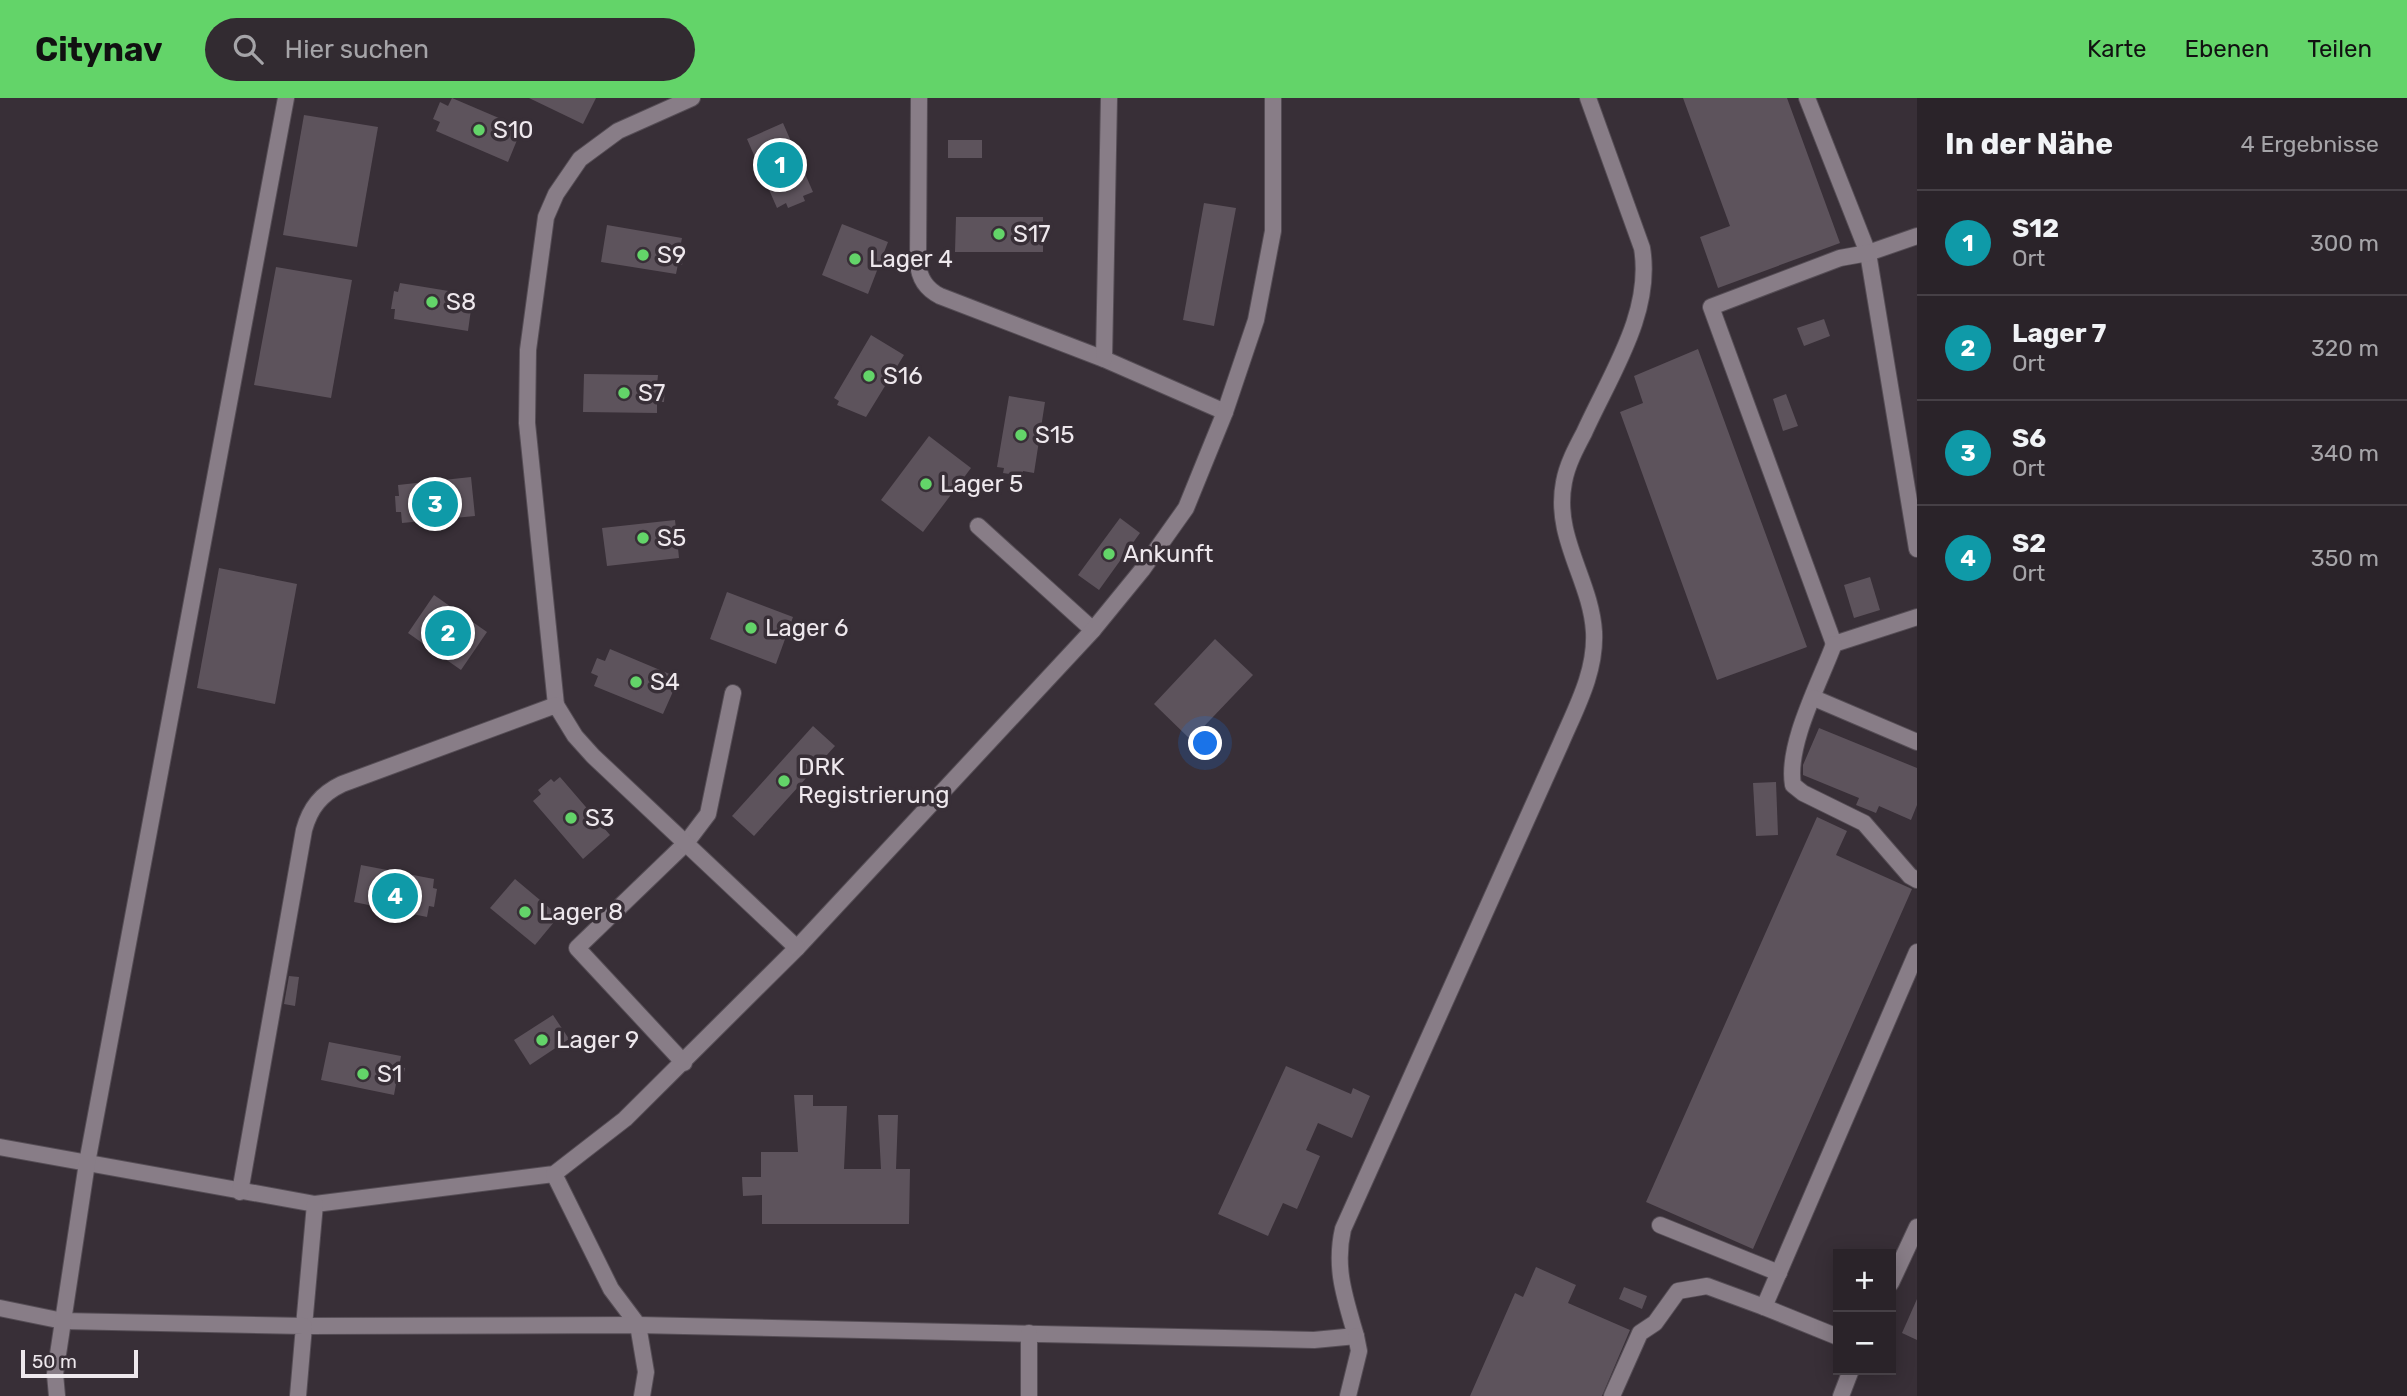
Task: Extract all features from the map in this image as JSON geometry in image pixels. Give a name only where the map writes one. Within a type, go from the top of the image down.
[{"type":"street","points":[[57,1396],[55,1374],[87,1163],[286,98]]},
{"type":"street","points":[[692,98],[618,131],[580,159],[556,194],[547,218],[528,349],[527,424],[556,705],[575,736],[593,756],[797,948]]},
{"type":"street","points":[[919,98],[918,263],[924,283],[940,296],[1104,359],[1225,412]]},
{"type":"street","points":[[1104,359],[1109,98]]},
{"type":"street","points":[[0,1147],[315,1204],[554,1174],[625,1119],[797,948],[1093,630],[1142,570],[1186,508],[1225,412],[1256,320],[1273,231],[1273,98]]},
{"type":"street","points":[[1348,1396],[1359,1351],[1338,1271],[1338,1251],[1343,1229],[1561,743],[1591,667],[1594,631],[1591,611],[1562,523],[1564,481],[1634,324],[1644,292],[1645,267],[1642,248],[1588,98]]},
{"type":"street","points":[[1807,98],[1868,253],[1917,549]]},
{"type":"street","points":[[1917,236],[1868,253],[1840,258],[1711,307],[1835,644],[1790,769],[1793,785],[1803,793],[1864,823],[1909,876],[1917,880]]},
{"type":"street","points":[[978,526],[1093,630]]},
{"type":"street","points":[[1835,644],[1917,617]]},
{"type":"street","points":[[684,1063],[577,948],[687,843],[708,814],[733,693]]},
{"type":"street","points":[[1814,698],[1917,741]]},
{"type":"street","points":[[240,1192],[304,830],[314,806],[326,793],[341,784],[556,705]]},
{"type":"street","points":[[1764,1307],[1917,952]]},
{"type":"street","points":[[554,1174],[611,1289],[638,1325],[646,1372],[642,1396]]},
{"type":"street","points":[[298,1396],[315,1204]]},
{"type":"street","points":[[1660,1225],[1779,1273]]},
{"type":"street","points":[[1896,1273],[1916,1232]]},
{"type":"street","points":[[1612,1396],[1640,1333],[1655,1323],[1678,1291],[1707,1286],[1833,1334]]},
{"type":"street","points":[[0,1308],[63,1321],[304,1326],[638,1325],[1314,1340],[1356,1336]]},
{"type":"street","points":[[1029,1396],[1030,1333]]},
{"type":"street","points":[[1841,1396],[1849,1375]]},
{"type":"building","name":"S10","points":[[452,98],[522,128],[508,162],[436,131],[440,122],[433,119],[440,102],[448,106]]},
{"type":"building","points":[[529,98],[596,98],[583,124]]},
{"type":"building","points":[[1683,98],[1787,98],[1840,243],[1718,288],[1700,237],[1730,226]]},
{"type":"building","points":[[304,115],[378,127],[357,247],[283,235]]},
{"type":"building","points":[[783,123],[813,192],[803,196],[805,201],[788,208],[786,203],[777,208],[747,139]]},
{"type":"building","points":[[948,140],[982,140],[982,158],[948,158]]},
{"type":"building","points":[[1204,203],[1236,208],[1214,326],[1183,320]]},
{"type":"building","name":"S17","points":[[956,217],[1043,217],[1043,252],[955,252]]},
{"type":"building","name":"Lager 4","points":[[842,224],[888,242],[868,294],[822,275]]},
{"type":"building","name":"S9","points":[[607,225],[682,238],[680,248],[685,249],[682,265],[678,264],[676,274],[601,262]]},
{"type":"building","points":[[276,267],[352,280],[331,398],[254,385]]},
{"type":"building","name":"S8","points":[[400,283],[473,295],[468,331],[394,319],[395,309],[391,309],[394,291],[398,292]]},
{"type":"building","points":[[1824,319],[1830,336],[1804,346],[1797,328]]},
{"type":"building","name":"S16","points":[[871,335],[904,355],[866,417],[837,405],[839,401],[834,398]]},
{"type":"building","points":[[1698,349],[1807,647],[1717,680],[1620,412],[1643,403],[1634,376]]},
{"type":"building","name":"S7","points":[[584,374],[658,375],[657,385],[665,385],[664,402],[657,402],[657,413],[583,412]]},
{"type":"building","points":[[1786,394],[1798,426],[1783,431],[1773,399]]},
{"type":"building","name":"S15","points":[[1009,396],[1045,402],[1034,473],[1023,471],[1022,476],[1003,473],[1004,468],[997,467]]},
{"type":"building","name":"Lager 5","points":[[929,436],[971,468],[923,532],[881,500]]},
{"type":"building","points":[[471,477],[475,516],[402,523],[401,512],[396,512],[395,496],[399,496],[398,485]]},
{"type":"building","name":"Ankunft","points":[[1120,518],[1140,533],[1099,590],[1078,575]]},
{"type":"building","name":"S5","points":[[675,520],[676,529],[681,528],[683,548],[678,548],[679,558],[607,566],[602,528]]},
{"type":"building","points":[[219,568],[297,584],[275,704],[197,688]]},
{"type":"building","points":[[1870,577],[1880,610],[1854,618],[1844,585]]},
{"type":"building","name":"Lager 6","points":[[727,592],[793,617],[776,664],[710,639]]},
{"type":"building","points":[[434,595],[487,632],[461,670],[408,633]]},
{"type":"building","points":[[1215,639],[1253,675],[1191,740],[1154,704]]},
{"type":"building","name":"S4","points":[[610,649],[679,678],[663,714],[594,686],[598,676],[591,673],[597,658],[605,661]]},
{"type":"building","name":"DRK Registrierung","points":[[813,726],[835,746],[754,836],[732,816]]},
{"type":"building","points":[[1819,728],[1917,768],[1917,805],[1911,820],[1879,806],[1876,813],[1856,805],[1859,798],[1803,775],[1803,765]]},
{"type":"building","name":"S3","points":[[560,777],[610,835],[583,859],[533,801],[541,794],[538,790],[551,779],[554,782]]},
{"type":"building","points":[[1776,782],[1778,835],[1756,836],[1753,783]]},
{"type":"building","points":[[1817,817],[1847,831],[1836,855],[1912,889],[1753,1249],[1646,1202]]},
{"type":"building","points":[[361,865],[434,879],[433,888],[437,889],[434,907],[429,906],[427,917],[354,902]]},
{"type":"building","name":"Lager 8","points":[[515,879],[559,916],[535,945],[490,908]]},
{"type":"building","points":[[289,976],[299,977],[295,1006],[284,1004]]},
{"type":"building","name":"Lager 9","points":[[553,1015],[569,1039],[530,1065],[514,1040]]},
{"type":"building","name":"S1","points":[[329,1042],[401,1056],[399,1067],[405,1068],[401,1085],[396,1084],[394,1095],[321,1080]]},
{"type":"building","points":[[1286,1066],[1351,1094],[1353,1088],[1370,1096],[1352,1138],[1318,1123],[1306,1150],[1320,1156],[1297,1209],[1283,1203],[1268,1236],[1218,1214]]},
{"type":"building","points":[[794,1095],[813,1095],[813,1106],[847,1106],[844,1169],[881,1169],[878,1115],[898,1115],[896,1169],[910,1169],[909,1224],[762,1224],[762,1195],[743,1196],[742,1177],[761,1177],[761,1152],[798,1152]]},
{"type":"building","points":[[1536,1267],[1576,1285],[1568,1303],[1630,1330],[1602,1396],[1470,1396],[1515,1293],[1523,1297]]},
{"type":"building","points":[[1624,1287],[1647,1296],[1642,1309],[1619,1299]]},
{"type":"building","points":[[1917,1299],[1917,1340],[1902,1333]]},
{"type":"place","name":"S10","points":[[479,130]]},
{"type":"place","name":"S12","points":[[780,165]]},
{"type":"place","name":"S17","points":[[999,234]]},
{"type":"place","name":"S9","points":[[643,255]]},
{"type":"place","name":"Lager 4","points":[[855,259]]},
{"type":"place","name":"S8","points":[[432,302]]},
{"type":"place","name":"S16","points":[[869,376]]},
{"type":"place","name":"S7","points":[[624,393]]},
{"type":"place","name":"S15","points":[[1021,435]]},
{"type":"place","name":"Lager 5","points":[[926,484]]},
{"type":"place","name":"S6","points":[[435,504]]},
{"type":"place","name":"S5","points":[[643,538]]},
{"type":"place","name":"Ankunft","points":[[1109,554]]},
{"type":"place","name":"Lager 6","points":[[751,628]]},
{"type":"place","name":"Lager 7","points":[[448,633]]},
{"type":"place","name":"S4","points":[[636,682]]},
{"type":"place","name":"DRK Registrierung","points":[[784,781]]},
{"type":"place","name":"S3","points":[[571,818]]},
{"type":"place","name":"S2","points":[[395,896]]},
{"type":"place","name":"Lager 8","points":[[525,912]]},
{"type":"place","name":"Lager 9","points":[[542,1040]]},
{"type":"place","name":"S1","points":[[363,1074]]}]
